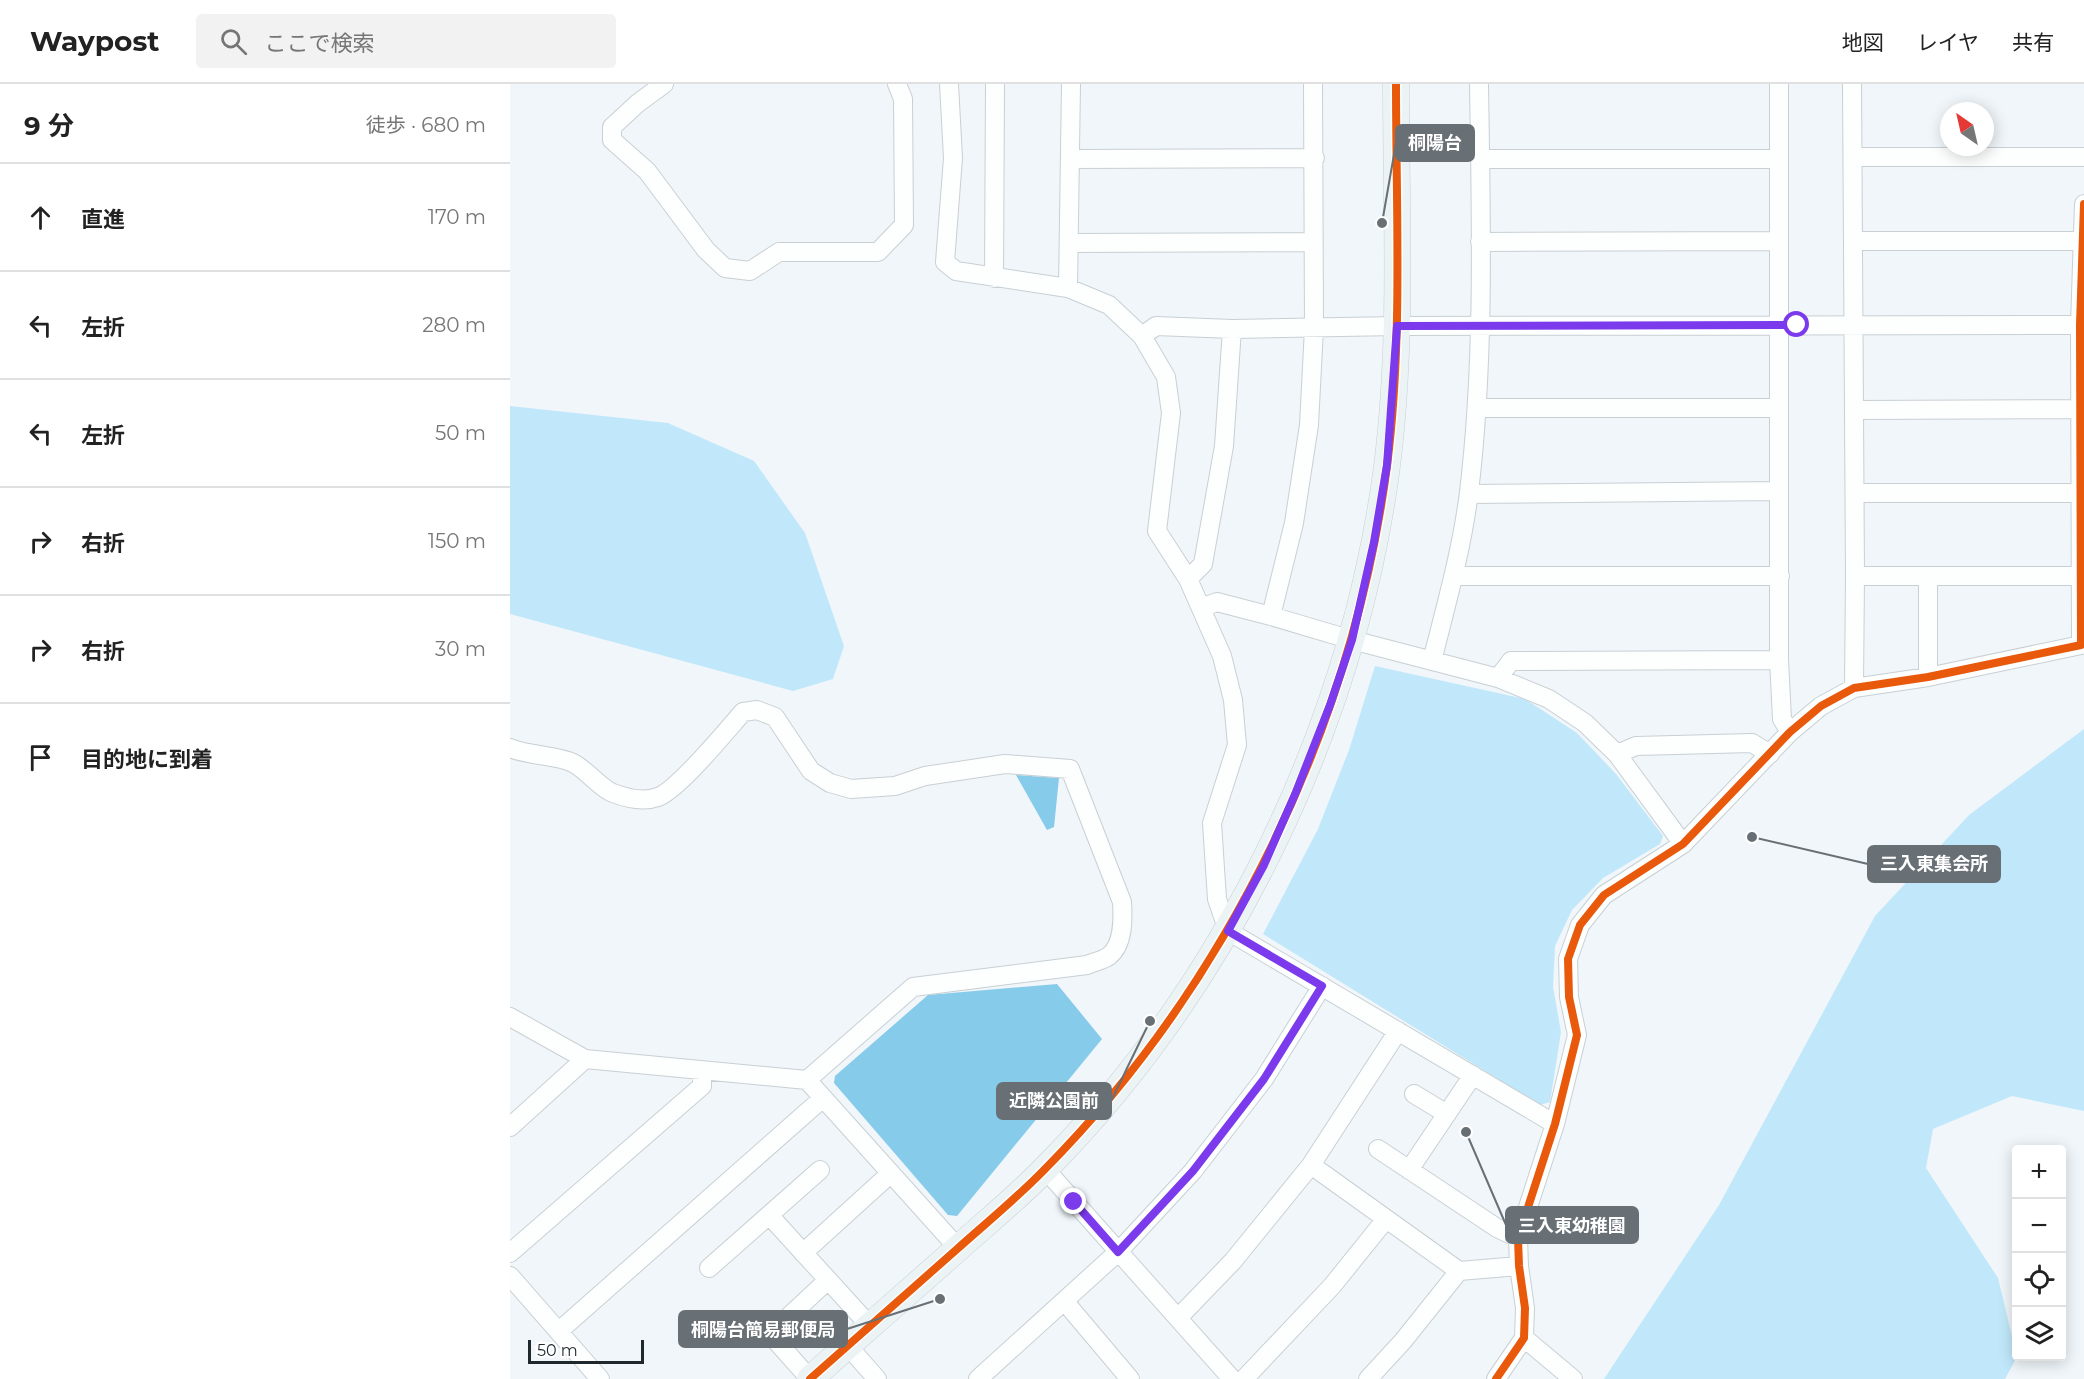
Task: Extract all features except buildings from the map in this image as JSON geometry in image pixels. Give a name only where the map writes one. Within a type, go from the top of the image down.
[{"type":"street","points":[[664,84],[638,103],[612,127],[612,140],[647,171],[706,250],[725,268],[750,271],[779,252],[878,252],[904,225],[903,99],[897,84]]},
{"type":"street","points":[[949,84],[953,158],[945,261],[956,271],[1068,288],[1109,305],[1142,336],[1166,377],[1171,413],[1157,531],[1188,579],[1222,656],[1233,700],[1237,745],[1212,823],[1217,899],[1228,931],[1555,1124]]},
{"type":"street","points":[[994,84],[994,278]]},
{"type":"street","points":[[1068,288],[1071,84]]},
{"type":"street","points":[[1271,616],[1294,523],[1309,426],[1314,328],[1313,84]]},
{"type":"street","points":[[828,1280],[770,1334],[810,1379],[1045,1169],[1093,1116],[1140,1059],[1228,931],[1264,865],[1330,705],[1352,640],[1374,542],[1387,465],[1397,326],[1396,84]]},
{"type":"street","points":[[1432,661],[1454,576],[1469,494],[1477,408],[1480,242],[1479,84]]},
{"type":"street","points":[[1779,84],[1779,660],[1782,719],[1790,732]]},
{"type":"street","points":[[1852,84],[1855,411],[1854,688]]},
{"type":"street","points":[[1853,157],[2084,158]]},
{"type":"street","points":[[1071,159],[1315,158]]},
{"type":"street","points":[[1480,159],[1779,159]]},
{"type":"street","points":[[1496,1379],[1524,1338],[1525,1308],[1518,1238],[1555,1124],[1577,1035],[1569,997],[1568,958],[1580,925],[1604,895],[1683,844],[1790,732],[1821,706],[1854,688],[1928,677],[2082,645],[2080,325],[2084,204]]},
{"type":"street","points":[[1480,242],[1778,241]]},
{"type":"street","points":[[1854,241],[2082,241]]},
{"type":"street","points":[[1069,243],[1313,242]]},
{"type":"street","points":[[1142,336],[1156,326],[1232,329],[1397,326],[2080,325]]},
{"type":"street","points":[[1188,579],[1203,564],[1224,446],[1232,329]]},
{"type":"street","points":[[1477,408],[1778,408]]},
{"type":"street","points":[[1855,411],[2080,409]]},
{"type":"street","points":[[1469,494],[1779,491]]},
{"type":"street","points":[[1854,493],[2082,503]]},
{"type":"street","points":[[1454,576],[1780,576]]},
{"type":"street","points":[[1855,576],[2080,576]]},
{"type":"street","points":[[1928,576],[1928,677]]},
{"type":"street","points":[[1201,608],[1217,602],[1271,616],[1352,640],[1498,678],[1549,699],[1585,723],[1617,754],[1683,844]]},
{"type":"street","points":[[1498,678],[1511,661],[1779,660]]},
{"type":"street","points":[[510,748],[523,753],[571,762],[590,774],[610,792],[633,799],[657,797],[674,787],[743,712],[757,710],[775,717],[811,771],[830,783],[851,789],[895,786],[925,776],[1005,764],[1070,769],[1122,902],[1123,921],[1118,944],[1110,956],[1087,965],[913,987],[807,1080]]},
{"type":"street","points":[[1617,754],[1636,746],[1752,743],[1770,754]]},
{"type":"street","points":[[978,1379],[1118,1252],[1193,1171],[1264,1079],[1322,986]]},
{"type":"street","points":[[510,1017],[585,1059],[807,1080],[958,1248]]},
{"type":"street","points":[[1178,1318],[1233,1261],[1311,1165],[1398,1031]]},
{"type":"street","points":[[510,1127],[585,1059]]},
{"type":"street","points":[[510,1253],[702,1086],[702,1070]]},
{"type":"street","points":[[1409,1170],[1473,1075]]},
{"type":"street","points":[[1414,1094],[1447,1114]]},
{"type":"street","points":[[559,1331],[823,1098]]},
{"type":"street","points":[[1378,1149],[1497,1228],[1518,1238]]},
{"type":"street","points":[[1311,1165],[1459,1271],[1519,1266]]},
{"type":"street","points":[[1045,1169],[1232,1379]]},
{"type":"street","points":[[710,1268],[820,1170]]},
{"type":"street","points":[[803,1253],[891,1173]]},
{"type":"street","points":[[769,1215],[870,1326]]},
{"type":"street","points":[[1244,1379],[1332,1286],[1386,1219]]},
{"type":"street","points":[[1368,1379],[1459,1271]]},
{"type":"street","points":[[510,1276],[600,1379]]},
{"type":"street","points":[[1065,1302],[1122,1376]]},
{"type":"street","points":[[1524,1338],[1573,1379]]},
{"type":"street","points":[[848,1346],[877,1379]]},
{"type":"shaded area","points":[[510,406],[668,423],[754,461],[805,533],[844,646],[833,679],[793,691],[510,614]]},
{"type":"shaded area","points":[[1375,666],[1525,699],[1577,733],[1616,774],[1663,836],[1660,844],[1603,878],[1572,910],[1555,946],[1553,987],[1561,1032],[1550,1102],[1540,1105],[1263,934],[1318,829],[1349,750]]},
{"type":"shaded area","points":[[2084,729],[2084,1111],[2012,1096],[1933,1129],[1926,1168],[1998,1278],[2012,1336],[2012,1361],[2015,1361],[2005,1379],[1604,1379],[1719,1205],[1875,916],[1969,815]]},
{"type":"water","points":[[1016,775],[1059,778],[1054,827],[1047,830]]},
{"type":"water","points":[[1057,984],[1102,1039],[957,1216],[948,1215],[834,1083],[835,1076],[928,995]]},
{"type":"cycle path","points":[[810,1379],[1024,1190],[1111,1096],[1171,1017],[1225,933],[1272,845],[1312,753],[1345,659],[1370,563],[1387,466],[1397,323],[1396,84]]},
{"type":"cycle path","points":[[1496,1379],[1524,1338],[1525,1308],[1518,1238],[1555,1124],[1577,1035],[1569,997],[1568,959],[1580,925],[1604,895],[1683,844],[1790,732],[1821,706],[1854,688],[1928,677],[2081,645],[2080,325],[2084,204]]},
{"type":"place","name":"桐陽台","points":[[1382,223]]},
{"type":"place","name":"三入東集会所","points":[[1752,837]]},
{"type":"place","name":"近隣公園前","points":[[1150,1021]]},
{"type":"place","name":"三入東幼稚園","points":[[1466,1132]]},
{"type":"place","name":"桐陽台簡易郵便局","points":[[940,1299]]},
{"type":"route","points":[[1074,1202],[1118,1252],[1193,1171],[1264,1079],[1322,986],[1228,931],[1264,865],[1296,792],[1330,705],[1352,640],[1374,542],[1387,465],[1397,326],[1797,325]]}]
